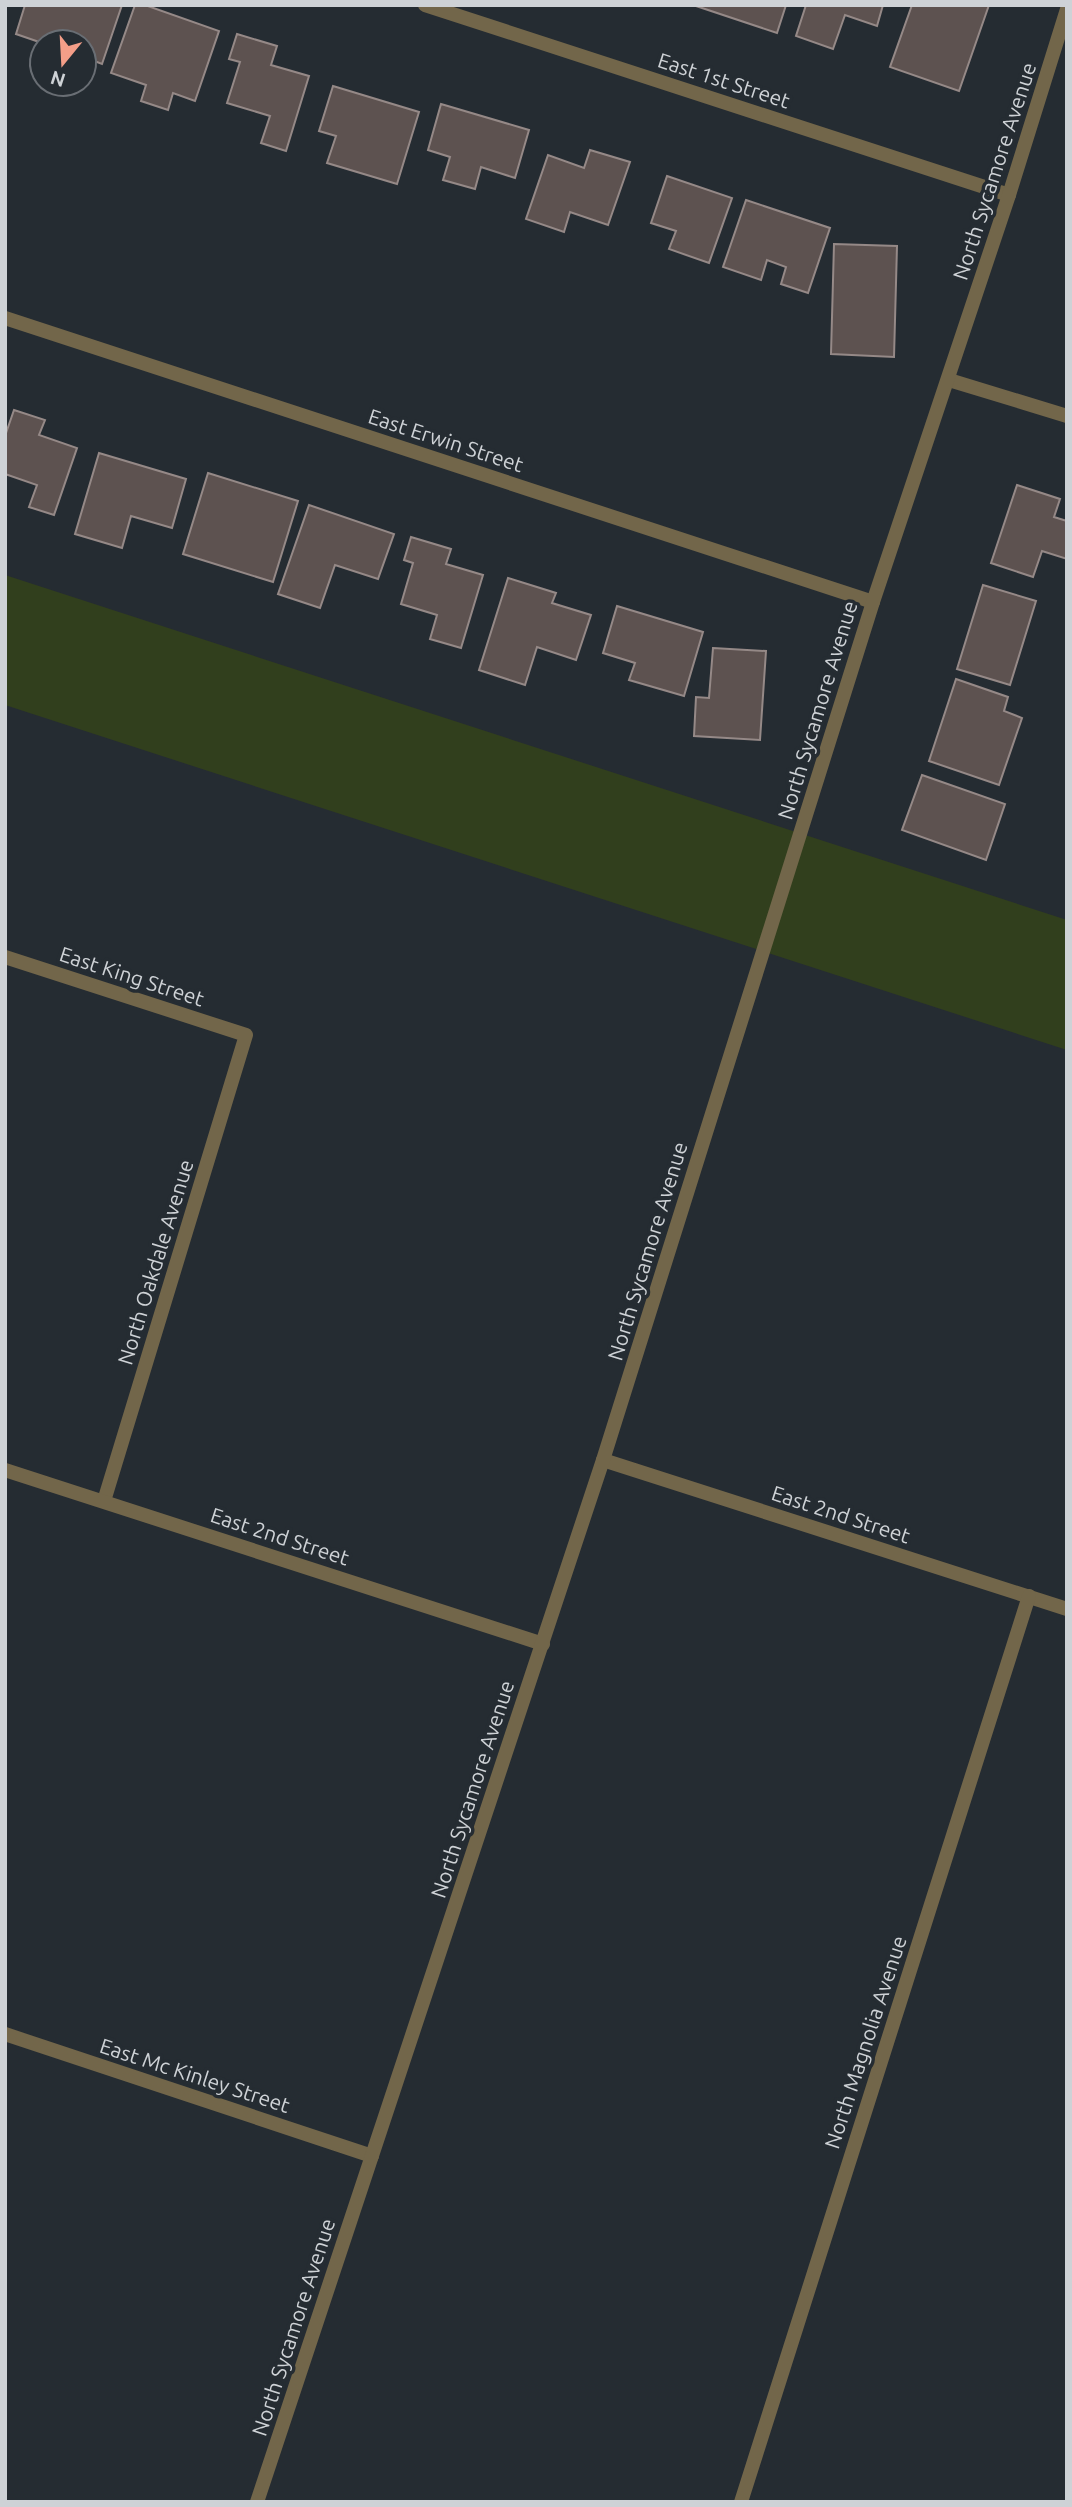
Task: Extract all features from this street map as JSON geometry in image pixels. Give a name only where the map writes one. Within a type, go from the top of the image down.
[{"type":"street","name":"East 1st Street","points":[[425,5],[1009,195]]},
{"type":"street","name":"North Sycamore Avenue","points":[[257,2502],[603,1460],[873,602],[949,380],[1067,9]]},
{"type":"street","name":"East Erwin Street","points":[[5,318],[873,602]]},
{"type":"street","points":[[949,380],[1067,416]]},
{"type":"street","name":"East King Street","points":[[5,957],[246,1035]]},
{"type":"street","name":"North Oakdale Avenue","points":[[104,1501],[246,1035]]},
{"type":"street","name":"East 2nd Street","points":[[603,1460],[1067,1609]]},
{"type":"street","name":"East 2nd Street","points":[[5,1469],[542,1644]]},
{"type":"street","name":"North Magnolia Avenue","points":[[741,2502],[1029,1596]]},
{"type":"street","name":"East Mc Kinley Street","points":[[5,2034],[372,2156]]},
{"type":"green space","points":[[5,575],[1067,920],[1067,1050],[5,705]]},
{"type":"building","points":[[25,5],[122,5],[102,64],[98,62],[98,28],[28,28],[28,38],[16,34]]},
{"type":"building","points":[[135,5],[145,5],[219,31],[195,101],[173,93],[168,110],[141,101],[146,85],[111,73]]},
{"type":"building","points":[[693,5],[786,5],[777,33]]},
{"type":"building","points":[[806,5],[883,5],[877,26],[845,15],[833,49],[796,36]]},
{"type":"building","points":[[912,5],[989,5],[959,91],[890,67]]},
{"type":"building","points":[[237,34],[277,46],[271,65],[309,76],[286,151],[261,143],[270,116],[227,103],[240,62],[229,59]]},
{"type":"building","points":[[333,86],[419,112],[397,184],[327,163],[336,136],[319,131]]},
{"type":"building","points":[[441,104],[529,130],[515,178],[481,167],[475,189],[443,180],[450,157],[428,150]]},
{"type":"building","points":[[590,150],[630,162],[608,225],[570,212],[564,232],[526,219],[548,155],[584,168]]},
{"type":"building","points":[[667,176],[732,198],[709,263],[669,249],[676,231],[651,223]]},
{"type":"building","points":[[746,200],[830,228],[808,293],[781,284],[786,267],[767,260],[761,280],[723,267]]},
{"type":"building","points":[[834,244],[897,246],[894,357],[831,354]]},
{"type":"building","points":[[14,410],[45,420],[39,435],[77,448],[54,515],[29,507],[37,485],[5,474],[5,436]]},
{"type":"building","points":[[99,453],[186,479],[172,528],[131,516],[122,548],[75,534]]},
{"type":"building","points":[[208,473],[298,501],[273,582],[183,554]]},
{"type":"building","points":[[1017,485],[1060,499],[1054,517],[1067,521],[1067,559],[1042,551],[1033,577],[991,563]]},
{"type":"building","points":[[309,505],[394,534],[378,579],[335,565],[320,608],[278,594]]},
{"type":"building","points":[[411,537],[451,549],[446,564],[483,575],[461,648],[430,639],[437,615],[401,604],[413,563],[404,560]]},
{"type":"building","points":[[508,578],[556,593],[552,603],[591,615],[576,660],[537,647],[525,685],[479,670]]},
{"type":"building","points":[[983,585],[1036,601],[1010,685],[957,669]]},
{"type":"building","points":[[617,606],[703,632],[684,696],[629,680],[635,663],[603,653]]},
{"type":"building","points":[[713,648],[766,651],[760,740],[694,736],[696,697],[709,698]]},
{"type":"building","points":[[956,679],[1008,697],[1004,711],[1022,718],[999,785],[929,761]]},
{"type":"building","points":[[922,775],[1005,804],[986,860],[902,830]]}]
